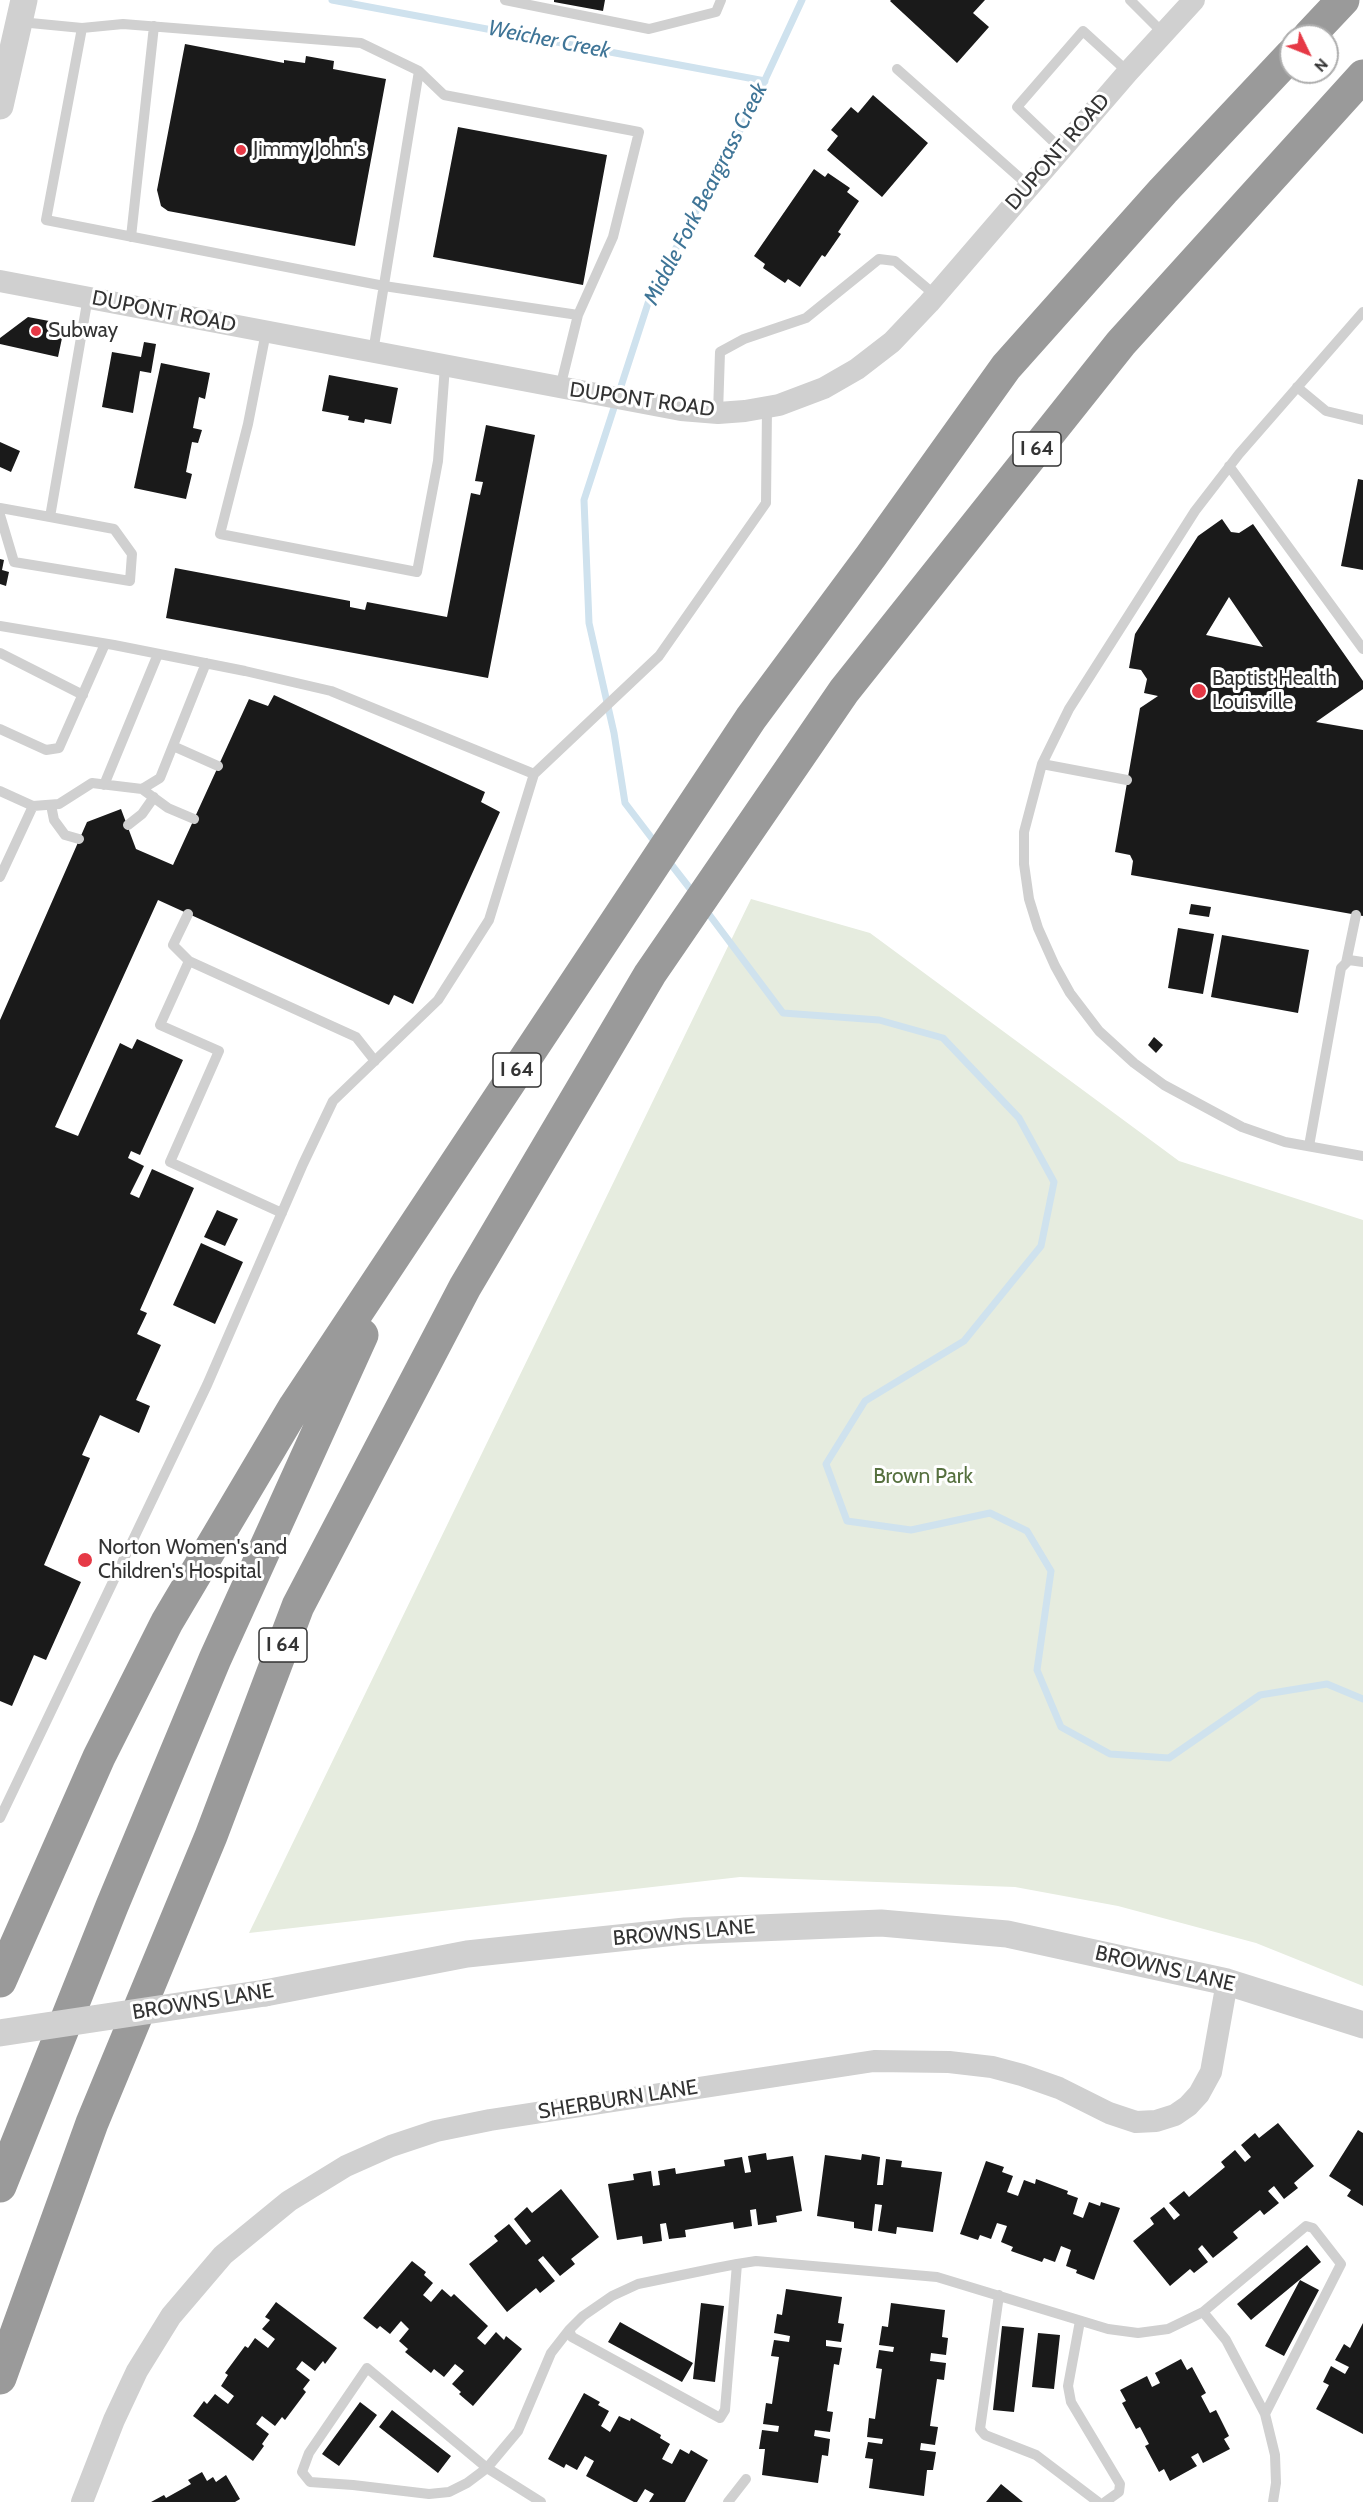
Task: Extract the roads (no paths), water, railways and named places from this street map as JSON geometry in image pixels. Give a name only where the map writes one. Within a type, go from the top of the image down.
[{"type":"highway","points":[[1320,24],[1343,0]]},
{"type":"highway","name":"I 64","points":[[0,2186],[112,1906],[215,1659],[327,1410],[414,1228],[751,718],[871,556],[1006,367],[1163,191],[1279,68]]},
{"type":"highway","name":"I 64","points":[[0,2378],[92,2123],[211,1836],[298,1606],[465,1287],[661,957],[844,691],[1121,343],[1363,76]]},
{"type":"highway","points":[[0,1981],[99,1757],[167,1622],[295,1406],[414,1228]]},
{"type":"street","name":"DUPONT ROAD","points":[[0,281],[681,410],[718,412],[767,407],[824,388],[857,369],[892,342],[1128,72],[1194,0]]},
{"type":"street","points":[[0,106],[22,11]]},
{"type":"street","name":"BROWNS LANE","points":[[0,2033],[265,1993],[478,1952],[684,1931],[881,1923],[1006,1934],[1227,1982],[1363,2025]]},
{"type":"street","name":"SHERBURN LANE","points":[[82,2502],[114,2420],[137,2371],[171,2316],[194,2287],[223,2255],[289,2200],[364,2158],[436,2131],[490,2120],[874,2061],[949,2062],[992,2067],[1059,2088],[1108,2113],[1136,2122],[1156,2121],[1175,2115],[1188,2106],[1199,2094],[1211,2072],[1227,1982]]},
{"type":"lane","points":[[505,0],[649,29],[716,12],[721,0]]},
{"type":"lane","points":[[1130,0],[1163,33]]},
{"type":"lane","points":[[22,11],[82,28],[123,24],[361,43],[419,71],[444,95],[639,132],[613,237],[578,315],[560,388]]},
{"type":"lane","points":[[131,237],[154,26]]},
{"type":"lane","points":[[82,28],[46,220],[384,286],[578,315]]},
{"type":"lane","points":[[1061,149],[1017,107],[1083,31],[1128,72]]},
{"type":"lane","points":[[897,69],[1029,186]]},
{"type":"lane","points":[[373,352],[419,71]]},
{"type":"lane","points":[[718,412],[720,352],[744,339],[806,318],[879,260],[895,261],[935,295]]},
{"type":"lane","points":[[50,518],[88,297]]},
{"type":"lane","points":[[1363,312],[1229,466],[1195,511],[1069,709],[1041,764],[1024,832],[1024,864],[1029,899],[1038,928],[1070,993],[1099,1031],[1134,1063],[1164,1085],[1242,1127],[1285,1142],[1363,1156]]},
{"type":"lane","points":[[266,332],[248,424],[220,534],[417,572],[438,461],[444,366]]},
{"type":"lane","points":[[1297,387],[1326,411],[1363,420]]},
{"type":"lane","points":[[0,1818],[207,1385],[333,1101],[438,1000],[489,920],[534,774],[659,657],[766,503],[767,407]]},
{"type":"lane","points":[[1229,466],[1363,649]]},
{"type":"lane","points":[[0,508],[114,529],[132,554],[130,581],[14,562],[0,515]]},
{"type":"lane","points":[[0,626],[206,663],[331,691],[534,774]]},
{"type":"lane","points":[[0,729],[46,750],[59,748],[105,644]]},
{"type":"lane","points":[[0,653],[83,695]]},
{"type":"lane","points":[[104,785],[158,654]]},
{"type":"lane","points":[[142,789],[160,778],[206,663]]},
{"type":"lane","points":[[172,746],[218,766]]},
{"type":"lane","points":[[1041,764],[1127,780]]},
{"type":"lane","points":[[0,791],[33,806],[59,804],[92,783],[142,789],[168,808],[194,819]]},
{"type":"lane","points":[[128,825],[142,814],[154,797]]},
{"type":"lane","points":[[51,805],[54,820],[65,835],[79,839]]},
{"type":"lane","points":[[0,877],[33,806]]},
{"type":"lane","points":[[188,914],[173,945],[189,962],[356,1037],[375,1060]]},
{"type":"lane","points":[[1346,963],[1356,915]]},
{"type":"lane","points":[[1309,1146],[1341,968],[1349,960],[1363,962]]},
{"type":"lane","points":[[189,962],[160,1025],[219,1051],[170,1161],[282,1213]]},
{"type":"lane","points":[[541,2502],[487,2468],[367,2367],[309,2453],[302,2472],[310,2482],[429,2494],[448,2492],[467,2482],[487,2468],[518,2431],[551,2353],[570,2330],[583,2316],[612,2296],[638,2284],[756,2261],[937,2277],[1108,2329],[1138,2333],[1168,2329],[1203,2312],[1306,2226],[1313,2228],[1341,2264],[1265,2414]]},
{"type":"lane","points":[[570,2330],[572,2337],[720,2418],[725,2410],[737,2264]]},
{"type":"lane","points":[[999,2295],[980,2429],[985,2435],[1036,2456],[1098,2502]]},
{"type":"lane","points":[[1203,2312],[1226,2340],[1265,2414],[1275,2456],[1276,2483],[1273,2502]]},
{"type":"lane","points":[[1080,2320],[1068,2386],[1071,2402],[1120,2484],[1119,2492],[1105,2502]]},
{"type":"lane","points":[[728,2502],[746,2479]]},
{"type":"waterway","name":"Weicher Creek","points":[[332,0],[765,81]]},
{"type":"waterway","name":"Middle Fork Beargrass Creek","points":[[657,845],[625,803],[614,733],[589,623],[584,500],[651,294],[751,110],[802,0]]},
{"type":"waterway","name":"Middle Fork Beargrass Creek","points":[[667,859],[695,895]]},
{"type":"waterway","name":"Middle Fork Beargrass Creek","points":[[705,909],[783,1013],[879,1020],[943,1038],[1019,1118],[1054,1182],[1041,1246],[964,1341],[865,1401],[826,1464],[847,1521],[911,1530],[990,1513],[1027,1531],[1051,1571],[1037,1670],[1061,1727],[1110,1754],[1169,1758],[1260,1695],[1327,1684],[1363,1699]]},
{"type":"place","name":"Jimmy John's","points":[[241,150]]},
{"type":"place","name":"Subway","points":[[36,331]]},
{"type":"place","name":"Baptist Health Louisville","points":[[1199,691]]},
{"type":"place","name":"Norton Women's and Children's Hospital","points":[[85,1560]]},
{"type":"park label","name":"Brown Park","points":[[923,1477]]}]
